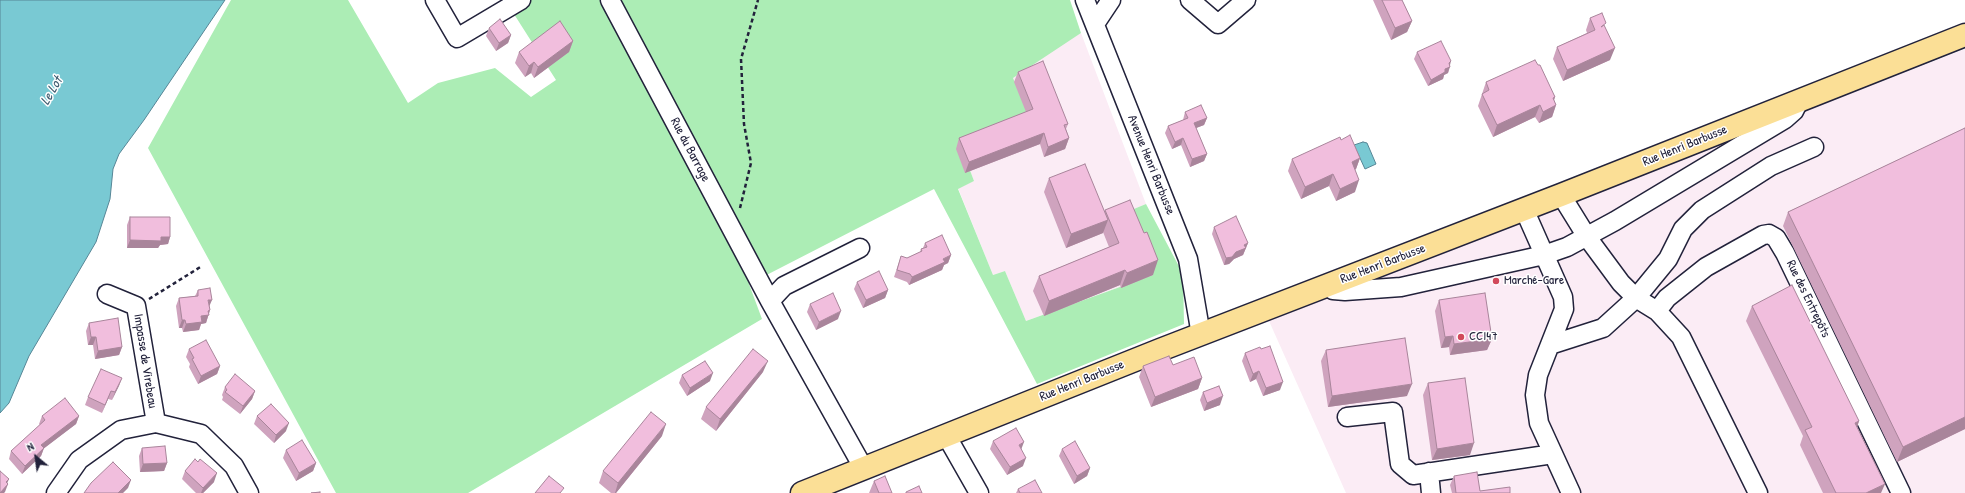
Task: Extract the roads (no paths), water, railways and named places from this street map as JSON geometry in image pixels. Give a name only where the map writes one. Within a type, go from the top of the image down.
[{"type":"main road","name":"Rue Henri Barbusse","points":[[802,493],[946,435],[1965,35]]},
{"type":"street","points":[[435,0],[457,38],[521,0]]},
{"type":"street","name":"Rue du Barrage","points":[[610,0],[770,301],[864,469]]},
{"type":"street","name":"Avenue Henri Barbusse","points":[[1085,0],[1188,259],[1202,335]]},
{"type":"street","points":[[1095,24],[1111,0]]},
{"type":"street","points":[[1190,0],[1218,24],[1246,0]]},
{"type":"street","points":[[1330,284],[1333,290],[1345,291],[1401,287],[1544,255],[1587,237],[1784,119],[1794,110],[1799,101]]},
{"type":"street","points":[[1550,344],[1602,328],[1636,298],[1668,259],[1683,229],[1702,210],[1771,166],[1814,147]]},
{"type":"street","points":[[1560,195],[1587,237],[1621,283],[1636,298],[1657,311],[1681,337],[1758,493]]},
{"type":"street","points":[[1524,209],[1563,297],[1564,309],[1538,375],[1535,395],[1539,423],[1571,493]]},
{"type":"street","name":"Rue des Entrepôts","points":[[1657,311],[1667,298],[1706,267],[1763,235],[1769,234],[1776,238],[1785,253],[1901,493]]},
{"type":"street","points":[[770,301],[784,286],[860,248]]},
{"type":"street","name":"Impasse de Virebeau","points":[[107,294],[136,306],[156,423]]},
{"type":"street","points":[[1347,417],[1393,412],[1400,464],[1413,475],[1553,454]]},
{"type":"street","points":[[56,493],[79,460],[121,430],[156,423],[201,434],[234,466],[249,493]]},
{"type":"street","points":[[946,435],[979,493]]},
{"type":"street","points":[[1429,472],[1431,493]]},
{"type":"water","name":"Le Lot","points":[[0,0],[225,0],[144,120],[119,154],[113,169],[110,199],[96,242],[29,356],[9,403],[0,413]]},
{"type":"water","points":[[1363,142],[1367,143],[1376,164],[1365,169],[1354,145]]},
{"type":"place","name":"Marché-Gare","points":[[1496,281]]},
{"type":"place","name":"CCI47","points":[[1461,337]]}]
